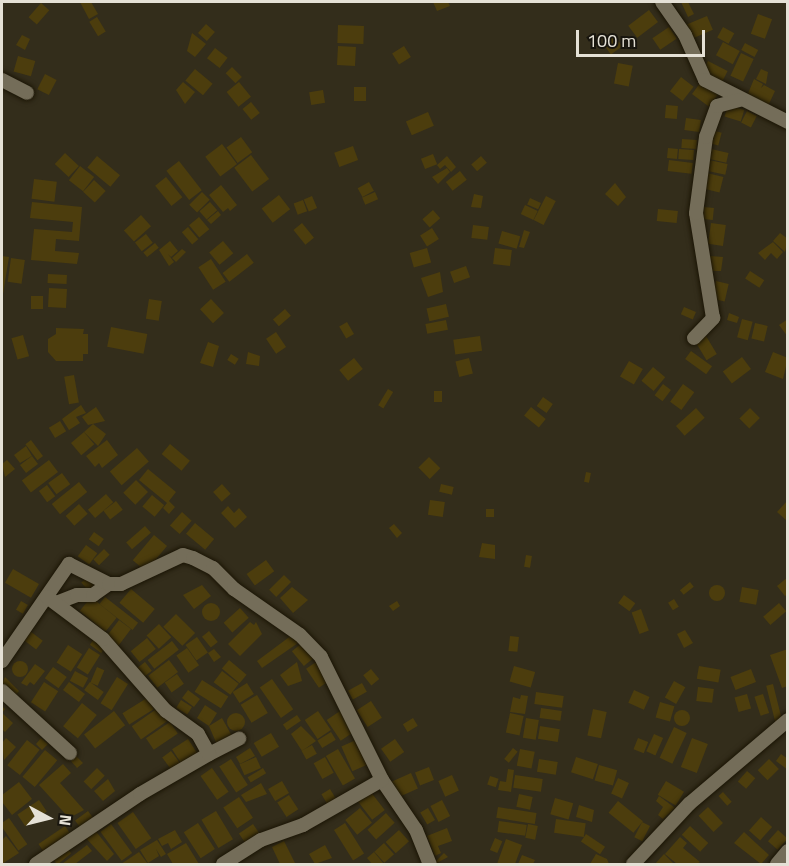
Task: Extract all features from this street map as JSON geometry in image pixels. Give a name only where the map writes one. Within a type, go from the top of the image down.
[{"type":"street","points":[[662,2],[692,47],[700,76],[739,100],[788,122]]},
{"type":"street","points":[[2,80],[27,93]]},
{"type":"street","points":[[694,338],[713,318],[696,213],[706,137],[717,106],[739,100]]},
{"type":"street","points":[[51,600],[77,595],[93,595],[109,584],[133,580],[183,555],[213,568],[234,589],[300,635],[321,657],[382,780],[405,809],[430,864]]},
{"type":"street","points":[[2,661],[51,600],[69,564],[109,584]]},
{"type":"street","points":[[51,600],[103,639],[166,711],[198,734],[209,753]]},
{"type":"street","points":[[2,691],[70,753]]},
{"type":"street","points":[[633,864],[689,804],[788,720]]},
{"type":"street","points":[[36,864],[209,753],[239,739]]},
{"type":"street","points":[[223,864],[261,840],[303,825],[382,780]]},
{"type":"street","points":[[777,864],[788,851]]},
{"type":"building","points":[[80,2],[91,2],[98,14],[89,19]]},
{"type":"building","points":[[433,2],[448,2],[450,6],[437,11]]},
{"type":"building","points":[[681,2],[688,2],[694,14],[688,17]]},
{"type":"building","points":[[41,3],[49,10],[37,25],[29,17]]},
{"type":"building","points":[[649,10],[658,22],[637,38],[628,26]]},
{"type":"building","points":[[758,14],[772,19],[765,39],[751,34]]},
{"type":"building","points":[[707,16],[713,30],[693,38],[687,25]]},
{"type":"building","points":[[97,17],[106,32],[98,36],[89,22]]},
{"type":"building","points":[[206,24],[215,32],[207,41],[198,33]]},
{"type":"building","points":[[338,25],[364,26],[363,44],[337,43]]},
{"type":"building","points":[[669,27],[677,39],[660,50],[652,38]]},
{"type":"building","points":[[723,27],[734,33],[729,44],[717,37]]},
{"type":"building","points":[[192,33],[206,44],[195,57],[187,51]]},
{"type":"building","points":[[22,35],[30,39],[25,50],[16,45]]},
{"type":"building","points":[[614,35],[622,46],[611,55],[603,43]]},
{"type":"building","points":[[723,42],[740,51],[733,64],[716,55]]},
{"type":"building","points":[[745,43],[758,50],[754,57],[741,50]]},
{"type":"building","points":[[338,46],[356,47],[355,66],[337,65]]},
{"type":"building","points":[[404,46],[411,57],[399,64],[392,53]]},
{"type":"building","points":[[215,48],[228,58],[220,68],[207,58]]},
{"type":"building","points":[[741,53],[754,59],[743,82],[730,76]]},
{"type":"building","points":[[18,56],[35,61],[31,76],[14,71]]},
{"type":"building","points":[[708,61],[728,71],[720,85],[701,75]]},
{"type":"building","points":[[618,63],[633,66],[629,86],[614,84]]},
{"type":"building","points":[[232,67],[242,77],[236,83],[226,73]]},
{"type":"building","points":[[195,69],[213,84],[203,95],[185,80]]},
{"type":"building","points":[[761,69],[768,72],[766,84],[756,79]]},
{"type":"building","points":[[45,74],[57,80],[49,95],[37,89]]},
{"type":"building","points":[[681,77],[694,87],[683,101],[670,91]]},
{"type":"building","points":[[754,79],[763,84],[761,88],[764,85],[775,91],[768,106],[747,96]]},
{"type":"building","points":[[183,82],[195,92],[185,104],[176,90]]},
{"type":"building","points":[[239,82],[251,97],[239,107],[227,92]]},
{"type":"building","points":[[701,82],[718,95],[709,107],[692,94]]},
{"type":"building","points":[[354,87],[366,87],[366,101],[354,101]]},
{"type":"building","points":[[323,90],[325,103],[311,105],[309,92]]},
{"type":"building","points":[[251,102],[260,113],[251,120],[242,109]]},
{"type":"building","points":[[666,105],[678,106],[677,119],[665,118]]},
{"type":"building","points":[[728,105],[744,110],[741,121],[724,116]]},
{"type":"building","points":[[747,111],[757,116],[751,128],[741,123]]},
{"type":"building","points":[[428,112],[434,126],[412,135],[406,121]]},
{"type":"building","points":[[686,118],[701,120],[699,132],[684,130]]},
{"type":"building","points":[[711,130],[722,133],[718,145],[708,143]]},
{"type":"building","points":[[241,137],[252,152],[238,163],[226,148]]},
{"type":"building","points":[[682,139],[697,140],[696,149],[681,148]]},
{"type":"building","points":[[222,144],[237,164],[220,177],[205,157]]},
{"type":"building","points":[[353,146],[358,160],[339,167],[334,153]]},
{"type":"building","points":[[668,148],[678,149],[677,159],[667,158]]},
{"type":"building","points":[[679,149],[694,150],[693,160],[678,159]]},
{"type":"building","points":[[711,149],[729,153],[726,163],[709,159]]},
{"type":"building","points":[[65,153],[79,166],[69,177],[55,164]]},
{"type":"building","points":[[433,154],[437,164],[425,169],[421,159]]},
{"type":"building","points":[[251,155],[269,179],[252,192],[234,168]]},
{"type":"building","points":[[97,156],[120,175],[110,187],[87,167]]},
{"type":"building","points":[[447,156],[456,167],[451,172],[445,165],[440,169],[437,165]]},
{"type":"building","points":[[481,156],[487,163],[477,171],[471,165]]},
{"type":"building","points":[[669,160],[693,163],[691,174],[668,171]]},
{"type":"building","points":[[709,160],[728,164],[725,175],[707,171]]},
{"type":"building","points":[[179,161],[202,190],[189,200],[166,171]]},
{"type":"building","points":[[80,166],[94,177],[83,191],[69,180]]},
{"type":"building","points":[[447,168],[450,172],[438,184],[432,177]]},
{"type":"building","points":[[460,171],[467,180],[453,191],[446,182]]},
{"type":"building","points":[[703,172],[723,177],[720,193],[699,188]]},
{"type":"building","points":[[166,177],[182,197],[171,206],[155,186]]},
{"type":"building","points":[[34,179],[57,182],[54,202],[32,199]]},
{"type":"building","points":[[94,180],[106,191],[95,203],[83,192]]},
{"type":"building","points":[[369,182],[374,191],[362,197],[358,188]]},
{"type":"building","points":[[615,183],[626,197],[618,206],[605,194]]},
{"type":"building","points":[[221,185],[237,205],[230,211],[228,208],[223,212],[209,195]]},
{"type":"building","points":[[202,192],[210,200],[197,213],[189,205]]},
{"type":"building","points":[[375,192],[378,199],[365,205],[362,197]]},
{"type":"building","points":[[474,194],[483,196],[481,208],[471,207]]},
{"type":"building","points":[[279,195],[290,209],[273,223],[262,209]]},
{"type":"building","points":[[312,196],[317,208],[309,211],[304,200]]},
{"type":"building","points":[[546,196],[556,201],[544,225],[534,220]]},
{"type":"building","points":[[530,198],[541,203],[538,209],[527,204]]},
{"type":"building","points":[[303,200],[307,211],[298,215],[294,203]]},
{"type":"building","points":[[32,202],[82,207],[79,241],[56,239],[55,251],[79,253],[77,264],[31,260],[34,229],[72,232],[73,222],[30,218]]},
{"type":"building","points":[[210,202],[217,210],[207,219],[199,211]]},
{"type":"building","points":[[525,205],[538,211],[533,220],[521,214]]},
{"type":"building","points":[[704,207],[714,208],[713,220],[703,219]]},
{"type":"building","points":[[658,209],[678,211],[677,223],[657,221]]},
{"type":"building","points":[[433,210],[440,218],[430,227],[422,219]]},
{"type":"building","points":[[218,211],[221,215],[211,224],[207,220]]},
{"type":"building","points":[[141,215],[151,226],[134,242],[124,230]]},
{"type":"building","points":[[199,217],[209,229],[199,238],[189,225]]},
{"type":"building","points":[[302,223],[314,238],[305,245],[293,230]]},
{"type":"building","points":[[711,223],[726,225],[723,246],[708,244]]},
{"type":"building","points":[[473,225],[489,227],[487,240],[471,238]]},
{"type":"building","points":[[188,227],[198,239],[192,244],[182,232]]},
{"type":"building","points":[[432,228],[439,239],[427,246],[420,235]]},
{"type":"building","points":[[524,230],[530,232],[524,248],[519,247]]},
{"type":"building","points":[[502,231],[520,236],[517,249],[498,243]]},
{"type":"building","points":[[780,233],[788,239],[785,252],[773,241]]},
{"type":"building","points":[[146,234],[153,243],[142,251],[135,243]]},
{"type":"building","points":[[170,241],[178,251],[171,257],[168,254],[174,262],[169,266],[159,250]]},
{"type":"building","points":[[223,241],[233,253],[219,265],[209,253]]},
{"type":"building","points":[[773,242],[783,252],[777,259],[771,253],[765,260],[758,253]]},
{"type":"building","points":[[155,243],[159,248],[147,257],[143,252]]},
{"type":"building","points":[[427,248],[431,262],[414,267],[410,253]]},
{"type":"building","points":[[495,248],[512,250],[510,266],[493,264]]},
{"type":"building","points":[[182,249],[186,252],[176,262],[172,258]]},
{"type":"building","points":[[247,254],[254,263],[229,282],[223,273]]},
{"type":"building","points":[[2,256],[9,257],[3,294],[2,294]]},
{"type":"building","points":[[710,256],[723,257],[721,271],[709,271]]},
{"type":"building","points":[[11,258],[25,260],[22,284],[8,282]]},
{"type":"building","points":[[211,259],[226,282],[213,290],[198,267]]},
{"type":"building","points":[[466,266],[470,277],[454,283],[450,272]]},
{"type":"building","points":[[750,271],[764,280],[759,288],[745,279]]},
{"type":"building","points":[[440,272],[443,292],[428,297],[421,278]]},
{"type":"building","points":[[48,274],[67,275],[67,284],[48,283]]},
{"type":"building","points":[[716,281],[729,284],[725,301],[712,299]]},
{"type":"building","points":[[49,288],[67,289],[66,308],[48,307]]},
{"type":"building","points":[[31,296],[43,296],[43,309],[31,309]]},
{"type":"building","points":[[149,299],[162,301],[159,321],[146,319]]},
{"type":"building","points":[[211,299],[224,313],[213,323],[200,309]]},
{"type":"building","points":[[446,304],[449,317],[429,321],[427,308]]},
{"type":"building","points":[[684,307],[696,312],[693,319],[681,314]]},
{"type":"building","points":[[285,309],[291,316],[279,326],[273,319]]},
{"type":"building","points":[[729,313],[739,317],[737,323],[727,320]]},
{"type":"building","points":[[742,319],[753,322],[748,340],[737,337]]},
{"type":"building","points":[[788,319],[788,337],[779,325]]},
{"type":"building","points":[[446,320],[448,330],[427,334],[425,324]]},
{"type":"building","points":[[347,322],[354,334],[346,339],[339,326]]},
{"type":"building","points":[[755,323],[768,326],[764,342],[751,339]]},
{"type":"building","points":[[111,327],[147,334],[144,354],[107,347]]},
{"type":"building","points":[[56,328],[84,329],[83,334],[88,334],[88,354],[83,354],[83,361],[56,361],[48,352],[48,339],[56,334]]},
{"type":"building","points":[[276,332],[286,347],[276,354],[266,339]]},
{"type":"building","points":[[23,335],[29,356],[18,359],[11,338]]},
{"type":"building","points":[[480,336],[482,351],[455,355],[453,340]]},
{"type":"building","points":[[706,336],[717,354],[707,360],[696,342]]},
{"type":"building","points":[[208,342],[219,346],[213,367],[200,363]]},
{"type":"building","points":[[691,351],[712,366],[706,374],[685,359]]},
{"type":"building","points":[[248,352],[260,356],[259,366],[246,364]]},
{"type":"building","points":[[773,352],[788,358],[783,379],[765,372]]},
{"type":"building","points":[[231,354],[239,359],[235,365],[227,360]]},
{"type":"building","points":[[742,357],[751,369],[732,383],[723,371]]},
{"type":"building","points":[[354,358],[363,369],[348,381],[339,370]]},
{"type":"building","points":[[469,358],[473,374],[459,377],[455,361]]},
{"type":"building","points":[[629,361],[643,369],[634,385],[620,377]]},
{"type":"building","points":[[653,367],[665,377],[654,391],[641,381]]},
{"type":"building","points":[[74,375],[79,403],[69,404],[64,377]]},
{"type":"building","points":[[663,384],[671,390],[663,401],[655,395]]},
{"type":"building","points":[[683,384],[694,392],[681,410],[670,402]]},
{"type":"building","points":[[388,389],[393,392],[383,408],[378,405]]},
{"type":"building","points":[[434,391],[442,391],[442,402],[434,402]]},
{"type":"building","points":[[543,397],[553,404],[547,413],[537,406]]},
{"type":"building","points":[[81,405],[86,413],[76,417],[80,423],[69,430],[62,419]]},
{"type":"building","points":[[96,407],[105,421],[88,425],[82,417]]},
{"type":"building","points":[[531,407],[546,419],[539,428],[524,416]]},
{"type":"building","points":[[696,408],[705,418],[685,436],[676,426]]},
{"type":"building","points":[[750,408],[760,418],[749,429],[739,419]]},
{"type":"building","points":[[60,421],[66,431],[55,438],[49,428]]},
{"type":"building","points":[[93,424],[106,434],[98,446],[84,432]]},
{"type":"building","points":[[84,432],[94,444],[81,455],[71,443]]},
{"type":"building","points":[[31,440],[43,456],[37,460],[25,444]]},
{"type":"building","points":[[107,440],[118,455],[102,468],[99,463],[95,467],[86,456]]},
{"type":"building","points":[[170,444],[190,461],[182,471],[162,454]]},
{"type":"building","points":[[26,446],[32,456],[20,463],[14,455]]},
{"type":"building","points":[[137,448],[149,462],[122,485],[110,472]]},
{"type":"building","points":[[32,456],[38,464],[26,473],[20,465]]},
{"type":"building","points":[[429,457],[440,468],[430,479],[418,468]]},
{"type":"building","points":[[7,460],[15,469],[5,477],[2,464]]},
{"type":"building","points":[[49,460],[58,472],[31,492],[22,480]]},
{"type":"building","points":[[148,469],[176,492],[169,501],[175,507],[169,514],[163,508],[167,503],[139,480]]},
{"type":"building","points":[[586,472],[591,473],[589,483],[584,482]]},
{"type":"building","points":[[62,473],[70,484],[56,494],[48,483]]},
{"type":"building","points":[[136,480],[148,492],[135,505],[123,493]]},
{"type":"building","points":[[79,482],[87,492],[60,514],[52,504]]},
{"type":"building","points":[[222,484],[231,494],[222,502],[213,492]]},
{"type":"building","points":[[441,484],[454,487],[452,495],[439,492]]},
{"type":"building","points":[[47,485],[55,496],[47,502],[39,491]]},
{"type":"building","points":[[106,494],[113,502],[95,518],[88,510]]},
{"type":"building","points":[[152,495],[164,505],[155,517],[142,506]]},
{"type":"building","points":[[430,500],[445,502],[443,517],[428,515]]},
{"type":"building","points":[[788,500],[788,519],[786,520],[777,512]]},
{"type":"building","points":[[116,501],[123,510],[110,520],[103,511]]},
{"type":"building","points":[[79,504],[88,514],[74,526],[66,516]]},
{"type":"building","points":[[228,506],[234,513],[239,508],[247,517],[235,528],[221,513]]},
{"type":"building","points":[[486,509],[494,509],[494,517],[486,517]]},
{"type":"building","points":[[182,512],[192,521],[180,534],[170,525]]},
{"type":"building","points":[[195,523],[214,539],[205,550],[186,534]]},
{"type":"building","points":[[394,524],[402,533],[397,538],[389,528]]},
{"type":"building","points":[[145,526],[151,533],[132,549],[126,542]]},
{"type":"building","points":[[94,532],[104,539],[99,546],[89,539]]},
{"type":"building","points":[[154,535],[167,546],[146,571],[133,560]]},
{"type":"building","points":[[482,543],[495,545],[495,559],[479,557]]},
{"type":"building","points":[[86,545],[97,553],[89,565],[78,556]]},
{"type":"building","points":[[104,549],[110,555],[99,565],[93,560]]},
{"type":"building","points":[[526,555],[532,556],[530,568],[524,567]]},
{"type":"building","points":[[266,560],[274,571],[255,585],[247,574]]},
{"type":"building","points":[[13,569],[39,584],[31,598],[5,583]]},
{"type":"building","points":[[284,575],[291,582],[276,597],[269,590]]},
{"type":"building","points":[[89,576],[99,588],[92,595],[81,582]]},
{"type":"building","points":[[788,577],[788,594],[785,596],[777,586]]},
{"type":"building","points":[[690,582],[694,587],[684,595],[680,590]]},
{"type":"building","points":[[202,585],[211,596],[194,609],[183,595]]},
{"type":"building","points":[[717,585],[725,593],[717,601],[709,593]]},
{"type":"building","points":[[292,587],[308,600],[293,613],[280,598]]},
{"type":"building","points":[[742,587],[759,590],[756,605],[739,602]]},
{"type":"building","points":[[131,589],[155,609],[143,623],[119,603]]},
{"type":"building","points":[[624,595],[635,603],[629,611],[618,603]]},
{"type":"building","points":[[91,597],[117,618],[105,632],[80,611]]},
{"type":"building","points":[[105,597],[138,623],[133,630],[99,604]]},
{"type":"building","points":[[674,599],[679,607],[673,610],[668,603]]},
{"type":"building","points":[[21,601],[28,605],[23,614],[16,610]]},
{"type":"building","points":[[397,601],[400,606],[393,611],[389,606]]},
{"type":"building","points":[[211,603],[217,606],[220,612],[217,618],[211,621],[205,618],[202,612],[205,606]]},
{"type":"building","points":[[779,603],[786,611],[770,625],[763,617]]},
{"type":"building","points":[[240,608],[249,618],[232,632],[224,623]]},
{"type":"building","points":[[641,609],[649,631],[639,634],[632,612]]},
{"type":"building","points":[[176,614],[195,633],[182,646],[163,627]]},
{"type":"building","points":[[119,620],[131,629],[118,646],[106,637]]},
{"type":"building","points":[[250,622],[254,625],[256,622],[262,634],[240,656],[228,644]]},
{"type":"building","points":[[159,624],[171,637],[159,649],[147,636]]},
{"type":"building","points":[[26,628],[43,641],[36,649],[19,637]]},
{"type":"building","points":[[685,630],[693,643],[684,648],[677,634]]},
{"type":"building","points":[[209,631],[218,642],[211,648],[202,637]]},
{"type":"building","points":[[292,635],[298,643],[262,668],[257,661]]},
{"type":"building","points":[[510,636],[519,637],[517,652],[508,651]]},
{"type":"building","points":[[197,637],[208,653],[196,661],[186,645]]},
{"type":"building","points":[[147,638],[156,649],[139,662],[131,651]]},
{"type":"building","points":[[94,639],[105,647],[101,653],[90,645]]},
{"type":"building","points":[[172,641],[179,650],[154,669],[148,660]]},
{"type":"building","points":[[302,643],[314,658],[304,666],[292,651]]},
{"type":"building","points":[[68,645],[82,654],[71,672],[57,663]]},
{"type":"building","points":[[89,648],[100,655],[88,674],[77,668]]},
{"type":"building","points":[[187,648],[199,665],[188,673],[176,655]]},
{"type":"building","points":[[214,649],[221,657],[214,662],[208,653]]},
{"type":"building","points":[[788,649],[788,686],[782,688],[770,655]]},
{"type":"building","points":[[169,660],[178,672],[157,688],[148,676]]},
{"type":"building","points":[[229,660],[247,675],[240,683],[222,668]]},
{"type":"building","points":[[20,661],[26,663],[28,669],[26,675],[20,677],[14,675],[12,669],[14,663]]},
{"type":"building","points":[[145,662],[152,671],[143,677],[136,669]]},
{"type":"building","points":[[297,662],[302,681],[288,686],[280,675]]},
{"type":"building","points":[[316,662],[329,681],[319,688],[306,669]]},
{"type":"building","points":[[35,664],[45,671],[34,685],[30,682],[27,686],[21,683]]},
{"type":"building","points":[[514,666],[535,672],[531,687],[510,681]]},
{"type":"building","points":[[699,666],[721,670],[718,683],[697,679]]},
{"type":"building","points":[[53,667],[67,677],[59,688],[45,678]]},
{"type":"building","points":[[97,667],[104,670],[98,686],[90,683]]},
{"type":"building","points":[[371,669],[379,679],[371,685],[363,675]]},
{"type":"building","points":[[751,669],[756,682],[735,690],[730,677]]},
{"type":"building","points":[[75,671],[88,678],[83,688],[70,681]]},
{"type":"building","points":[[222,671],[239,684],[230,695],[214,682]]},
{"type":"building","points":[[177,674],[184,684],[172,692],[165,683]]},
{"type":"building","points":[[5,677],[19,691],[14,697],[2,685]]},
{"type":"building","points":[[117,677],[128,684],[112,710],[101,703]]},
{"type":"building","points":[[272,679],[293,709],[281,718],[260,688]]},
{"type":"building","points":[[202,680],[228,696],[221,708],[195,692]]},
{"type":"building","points":[[674,681],[685,687],[676,704],[665,698]]},
{"type":"building","points":[[44,682],[58,691],[45,711],[31,702]]},
{"type":"building","points":[[69,682],[85,694],[79,702],[63,690]]},
{"type":"building","points":[[90,682],[104,692],[98,700],[84,690]]},
{"type":"building","points":[[247,683],[254,694],[239,703],[233,692]]},
{"type":"building","points":[[362,683],[367,692],[353,700],[348,691]]},
{"type":"building","points":[[773,684],[782,721],[775,723],[766,686]]},
{"type":"building","points":[[698,687],[714,689],[712,703],[696,701]]},
{"type":"building","points":[[188,690],[200,699],[194,707],[182,698]]},
{"type":"building","points":[[634,690],[650,697],[644,710],[628,703]]},
{"type":"building","points":[[536,692],[564,696],[562,708],[534,704]]},
{"type":"building","points":[[747,694],[751,708],[739,712],[735,698]]},
{"type":"building","points":[[763,694],[769,713],[761,716],[754,697]]},
{"type":"building","points":[[257,695],[268,713],[252,723],[241,705]]},
{"type":"building","points":[[521,695],[528,696],[525,714],[510,712],[513,697],[520,699]]},
{"type":"building","points":[[147,698],[154,709],[129,724],[122,713]]},
{"type":"building","points":[[181,700],[192,707],[187,715],[176,708]]},
{"type":"building","points":[[371,701],[382,718],[368,727],[357,710]]},
{"type":"building","points":[[660,702],[674,706],[670,722],[656,717]]},
{"type":"building","points":[[82,703],[97,715],[78,738],[63,726]]},
{"type":"building","points":[[205,705],[217,713],[209,726],[197,718]]},
{"type":"building","points":[[158,708],[167,721],[141,739],[132,726]]},
{"type":"building","points":[[541,708],[562,711],[560,721],[540,718]]},
{"type":"building","points":[[593,709],[607,712],[601,738],[587,735]]},
{"type":"building","points":[[679,710],[685,710],[690,718],[688,724],[679,726],[674,721],[674,715]]},
{"type":"building","points":[[114,711],[125,725],[95,749],[84,734]]},
{"type":"building","points":[[318,711],[331,730],[318,739],[305,720]]},
{"type":"building","points":[[340,711],[354,732],[341,741],[327,720]]},
{"type":"building","points":[[2,713],[13,723],[5,732],[2,729]]},
{"type":"building","points":[[232,713],[240,713],[245,718],[243,729],[232,731],[227,726],[227,718]]},
{"type":"building","points":[[510,713],[524,716],[520,735],[506,733]]},
{"type":"building","points":[[297,715],[301,721],[287,730],[283,725]]},
{"type":"building","points":[[222,718],[233,738],[218,747],[209,726]]},
{"type":"building","points":[[413,718],[418,726],[408,732],[403,724]]},
{"type":"building","points":[[526,718],[539,720],[536,740],[523,738]]},
{"type":"building","points":[[170,722],[178,734],[154,750],[146,738]]},
{"type":"building","points":[[301,726],[316,741],[302,751],[291,734]]},
{"type":"building","points":[[540,726],[560,729],[558,742],[538,739]]},
{"type":"building","points":[[674,727],[687,733],[672,764],[660,758]]},
{"type":"building","points":[[331,732],[336,740],[322,748],[317,740]]},
{"type":"building","points":[[271,733],[279,747],[262,757],[254,743]]},
{"type":"building","points":[[654,734],[663,738],[655,755],[646,751]]},
{"type":"building","points":[[6,738],[16,747],[4,760],[2,743]]},
{"type":"building","points":[[41,738],[48,744],[42,750],[36,744]]},
{"type":"building","points":[[638,738],[648,742],[644,753],[634,749]]},
{"type":"building","points":[[692,738],[708,744],[697,773],[681,767]]},
{"type":"building","points":[[188,739],[197,753],[181,764],[172,749]]},
{"type":"building","points":[[395,739],[404,752],[390,762],[381,749]]},
{"type":"building","points":[[27,740],[40,750],[20,775],[7,765]]},
{"type":"building","points":[[356,740],[367,765],[352,771],[341,747]]},
{"type":"building","points":[[312,745],[317,754],[306,760],[302,751]]},
{"type":"building","points":[[250,748],[255,756],[240,764],[236,757]]},
{"type":"building","points":[[513,748],[518,752],[509,763],[504,759]]},
{"type":"building","points":[[338,749],[355,778],[343,785],[326,756]]},
{"type":"building","points":[[520,749],[535,752],[531,769],[517,766]]},
{"type":"building","points":[[45,750],[57,760],[35,787],[23,777]]},
{"type":"building","points":[[171,751],[180,763],[171,770],[162,758]]},
{"type":"building","points":[[781,754],[788,759],[788,770],[776,761]]},
{"type":"building","points":[[76,756],[83,763],[77,768],[71,761]]},
{"type":"building","points":[[256,757],[261,768],[244,775],[240,764]]},
{"type":"building","points":[[325,757],[334,773],[322,779],[314,763]]},
{"type":"building","points":[[576,757],[598,764],[593,779],[571,772]]},
{"type":"building","points":[[231,759],[248,785],[236,793],[219,767]]},
{"type":"building","points":[[539,759],[558,762],[556,775],[537,772]]},
{"type":"building","points":[[769,759],[779,769],[768,780],[758,770]]},
{"type":"building","points":[[63,764],[71,773],[60,783],[84,810],[69,818],[39,785]]},
{"type":"building","points":[[599,765],[617,770],[613,786],[595,780]]},
{"type":"building","points":[[429,767],[434,780],[420,785],[415,772]]},
{"type":"building","points":[[97,768],[105,776],[91,789],[84,781]]},
{"type":"building","points":[[212,768],[229,792],[217,800],[201,776]]},
{"type":"building","points":[[263,768],[266,773],[251,782],[248,777]]},
{"type":"building","points":[[508,769],[514,770],[511,792],[498,790],[500,781],[506,782]]},
{"type":"building","points":[[747,771],[755,778],[746,789],[738,782]]},
{"type":"building","points":[[411,773],[418,789],[398,797],[391,782]]},
{"type":"building","points":[[452,775],[459,791],[445,797],[438,781]]},
{"type":"building","points":[[515,775],[543,779],[541,792],[513,788]]},
{"type":"building","points":[[490,776],[499,779],[496,787],[487,785]]},
{"type":"building","points":[[618,778],[629,783],[622,798],[611,794]]},
{"type":"building","points":[[108,779],[115,791],[103,801],[94,791]]},
{"type":"building","points":[[282,781],[289,793],[275,801],[268,789]]},
{"type":"building","points":[[666,781],[684,792],[676,806],[658,795]]},
{"type":"building","points":[[19,782],[32,799],[12,815],[2,802],[2,795]]},
{"type":"building","points":[[261,783],[267,794],[246,802],[241,795]]},
{"type":"building","points":[[330,789],[336,799],[328,804],[321,794]]},
{"type":"building","points":[[370,791],[385,810],[372,820],[357,801]]},
{"type":"building","points":[[723,792],[732,802],[727,806],[719,796]]},
{"type":"building","points":[[519,794],[533,797],[530,810],[516,807]]},
{"type":"building","points":[[289,795],[298,809],[287,817],[277,803]]},
{"type":"building","points":[[659,796],[675,808],[663,819],[658,815],[663,807],[656,801]]},
{"type":"building","points":[[239,797],[253,818],[237,828],[223,808]]},
{"type":"building","points":[[555,798],[573,803],[569,820],[550,814]]},
{"type":"building","points":[[39,800],[47,812],[25,826],[17,815]]},
{"type":"building","points":[[442,800],[450,816],[439,822],[430,806]]},
{"type":"building","points":[[618,801],[643,821],[633,833],[609,813]]},
{"type":"building","points":[[579,805],[594,810],[592,822],[576,817]]},
{"type":"building","points":[[498,807],[537,813],[535,824],[496,818]]},
{"type":"building","points":[[708,807],[723,823],[713,832],[698,816]]},
{"type":"building","points":[[360,808],[372,823],[357,835],[345,820]]},
{"type":"building","points":[[428,808],[435,820],[427,825],[420,812]]},
{"type":"building","points":[[88,811],[93,818],[80,828],[75,820]]},
{"type":"building","points":[[216,811],[233,839],[218,848],[201,820]]},
{"type":"building","points":[[133,812],[151,838],[136,849],[117,823]]},
{"type":"building","points":[[386,813],[395,823],[376,839],[367,830]]},
{"type":"building","points":[[761,817],[772,827],[760,840],[749,830]]},
{"type":"building","points":[[9,818],[27,844],[18,851],[2,827],[2,823]]},
{"type":"building","points":[[556,819],[586,823],[584,837],[554,833]]},
{"type":"building","points":[[499,821],[527,825],[525,836],[497,832]]},
{"type":"building","points":[[642,822],[650,826],[642,841],[634,837]]},
{"type":"building","points":[[198,823],[215,849],[201,858],[184,832]]},
{"type":"building","points":[[345,823],[364,854],[353,860],[334,830]]},
{"type":"building","points":[[111,824],[132,853],[122,861],[100,832]]},
{"type":"building","points":[[253,824],[259,833],[245,843],[239,834]]},
{"type":"building","points":[[528,824],[538,826],[535,840],[525,838]]},
{"type":"building","points":[[65,826],[73,838],[46,856],[38,844]]},
{"type":"building","points":[[690,826],[708,843],[700,852],[682,835]]},
{"type":"building","points":[[447,828],[452,841],[438,846],[441,853],[435,856],[427,836]]},
{"type":"building","points":[[94,829],[114,854],[107,861],[85,837]]},
{"type":"building","points":[[175,830],[182,842],[171,849],[168,843],[162,846],[158,839]]},
{"type":"building","points":[[399,830],[409,841],[396,853],[386,842]]},
{"type":"building","points":[[778,830],[788,839],[778,850],[768,841]]},
{"type":"building","points":[[744,832],[769,855],[761,864],[734,843]]},
{"type":"building","points":[[586,834],[605,847],[600,854],[581,841]]},
{"type":"building","points":[[6,836],[19,853],[2,864],[2,840]]},
{"type":"building","points":[[680,837],[687,843],[683,848],[700,862],[677,864],[665,854]]},
{"type":"building","points":[[495,838],[502,841],[497,853],[490,850]]},
{"type":"building","points":[[506,839],[522,845],[515,864],[497,864]]},
{"type":"building","points":[[157,840],[166,854],[161,857],[156,849],[159,856],[148,863],[140,850]]},
{"type":"building","points":[[284,841],[295,863],[280,864],[272,847]]},
{"type":"building","points":[[186,843],[199,864],[173,864],[167,854]]},
{"type":"building","points":[[384,843],[394,854],[384,863],[374,852]]},
{"type":"building","points":[[87,845],[92,851],[75,864],[62,864]]},
{"type":"building","points":[[325,845],[332,858],[315,864],[309,854]]},
{"type":"building","points":[[66,847],[71,853],[58,864],[52,859]]},
{"type":"building","points":[[139,852],[148,864],[121,864]]},
{"type":"building","points":[[374,852],[384,864],[372,864],[367,858]]},
{"type":"building","points":[[444,853],[448,857],[435,864],[434,863]]},
{"type":"building","points":[[596,854],[607,859],[609,864],[590,864]]},
{"type":"building","points":[[664,854],[674,864],[655,864]]},
{"type":"building","points":[[522,855],[535,860],[533,864],[518,864]]}]
